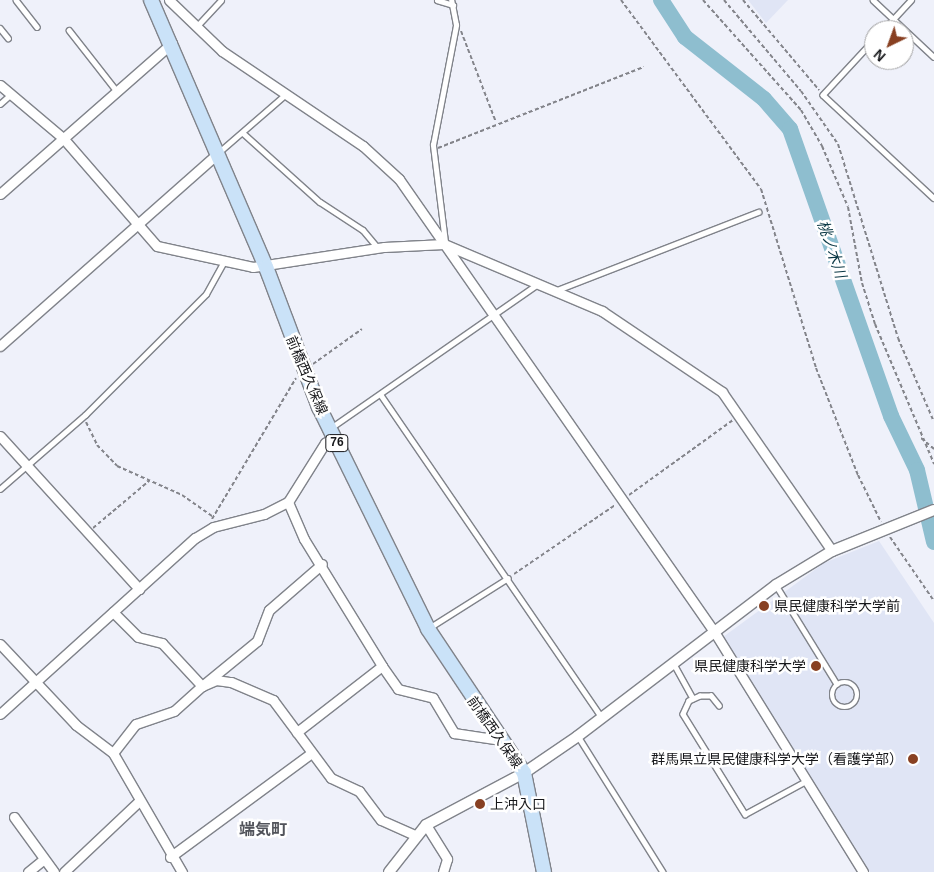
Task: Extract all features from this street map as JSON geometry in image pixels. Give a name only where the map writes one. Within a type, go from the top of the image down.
[{"type":"main road","name":"前橋西久保線","points":[[151,0],[172,43],[266,267],[303,371],[332,433],[428,629],[524,773],[544,872]]},
{"type":"street","points":[[169,0],[194,29],[380,161],[444,244],[620,501],[715,633],[864,872]]},
{"type":"street","points":[[0,194],[116,90],[172,43]]},
{"type":"street","points":[[0,85],[63,138],[157,246],[223,263],[266,267],[378,248],[444,244],[540,282],[602,310],[706,377],[739,416],[832,551]]},
{"type":"street","points":[[0,346],[217,154]]},
{"type":"street","points":[[0,714],[206,530],[264,514],[288,502],[332,433]]},
{"type":"street","points":[[0,436],[139,589]]},
{"type":"street","points":[[288,502],[304,539],[322,564],[382,666],[398,689],[433,698],[454,732],[501,740]]},
{"type":"street","points":[[389,872],[414,835],[426,825],[524,773],[578,736],[776,585],[832,551],[934,510]]},
{"type":"street","points":[[113,753],[136,724],[174,711],[257,641],[269,610],[322,564]]},
{"type":"street","points":[[113,612],[138,637],[162,643],[202,686]]},
{"type":"street","points":[[0,644],[38,680],[76,724],[113,753],[126,771],[138,802],[170,857],[182,872]]},
{"type":"street","points":[[297,732],[382,666]]},
{"type":"street","points":[[202,686],[216,680],[231,682],[273,700],[297,732],[310,754],[331,778],[359,792],[381,820],[414,835]]},
{"type":"street","points":[[170,857],[310,754]]},
{"type":"street","points":[[64,872],[138,802]]},
{"type":"street","points":[[14,817],[43,860],[54,872]]},
{"type":"street","points":[[426,825],[447,860],[442,872]]},
{"type":"street","points":[[28,872],[43,860]]},
{"type":"lane","points":[[16,0],[38,27]]},
{"type":"lane","points":[[194,29],[220,0]]},
{"type":"lane","points":[[437,0],[452,2],[456,26],[434,150],[444,244]]},
{"type":"lane","points":[[873,0],[934,57]]},
{"type":"lane","points":[[893,19],[911,0]]},
{"type":"lane","points":[[0,28],[8,38]]},
{"type":"lane","points":[[69,30],[116,90]]},
{"type":"lane","points":[[864,51],[823,95],[934,198]]},
{"type":"lane","points":[[0,104],[11,94]]},
{"type":"lane","points":[[217,154],[286,94]]},
{"type":"lane","points":[[243,133],[320,202],[363,230],[378,248]]},
{"type":"lane","points":[[557,290],[758,212]]},
{"type":"lane","points":[[0,489],[83,416],[206,294],[223,263]]},
{"type":"lane","points":[[332,433],[381,395],[540,282]]},
{"type":"lane","points":[[381,395],[508,578],[602,719]]},
{"type":"lane","points":[[428,629],[508,578]]},
{"type":"lane","points":[[776,585],[837,684]]},
{"type":"lane","points":[[674,664],[693,698]]},
{"type":"lane","points":[[846,682],[856,688],[858,697],[851,707],[834,704],[831,696],[837,684],[846,682]]},
{"type":"lane","points":[[693,698],[708,695],[719,706]]},
{"type":"lane","points":[[693,698],[684,716],[745,814],[806,781]]},
{"type":"lane","points":[[578,736],[663,872]]},
{"type":"path","points":[[621,0],[761,189],[778,232],[813,361],[858,475],[888,528],[934,601]]},
{"type":"path","points":[[703,0],[800,110],[822,146],[848,207],[862,283],[875,324],[921,438],[934,464]]},
{"type":"path","points":[[724,0],[806,97],[838,144],[890,316],[934,422]]},
{"type":"path","points":[[743,0],[823,95]]},
{"type":"path","points":[[456,26],[496,123]]},
{"type":"path","points":[[434,150],[496,123],[644,66]]},
{"type":"path","points":[[83,416],[108,459],[149,481],[182,495],[212,516],[303,371],[362,329]]},
{"type":"path","points":[[508,578],[739,416]]},
{"type":"path","points":[[921,438],[934,448]]},
{"type":"path","points":[[88,533],[149,481]]},
{"type":"shaded area","points":[[748,0],[788,0],[766,23]]},
{"type":"shaded area","points":[[879,541],[934,623],[934,872],[870,872],[723,637],[824,563]]},
{"type":"waterway","name":"桃ノ木川","points":[[661,0],[685,37],[764,99],[790,129],[891,416],[917,470],[934,542]]},
{"type":"place","name":"県民健康科学大学前","points":[[764,606]]},
{"type":"place","name":"県民健康科学大学","points":[[816,666]]},
{"type":"place","name":"群馬県立県民健康科学大学（看護学部）","points":[[913,759]]},
{"type":"place","name":"上沖入口","points":[[480,804]]},
{"type":"district","name":"端気町","points":[[263,830]]}]
